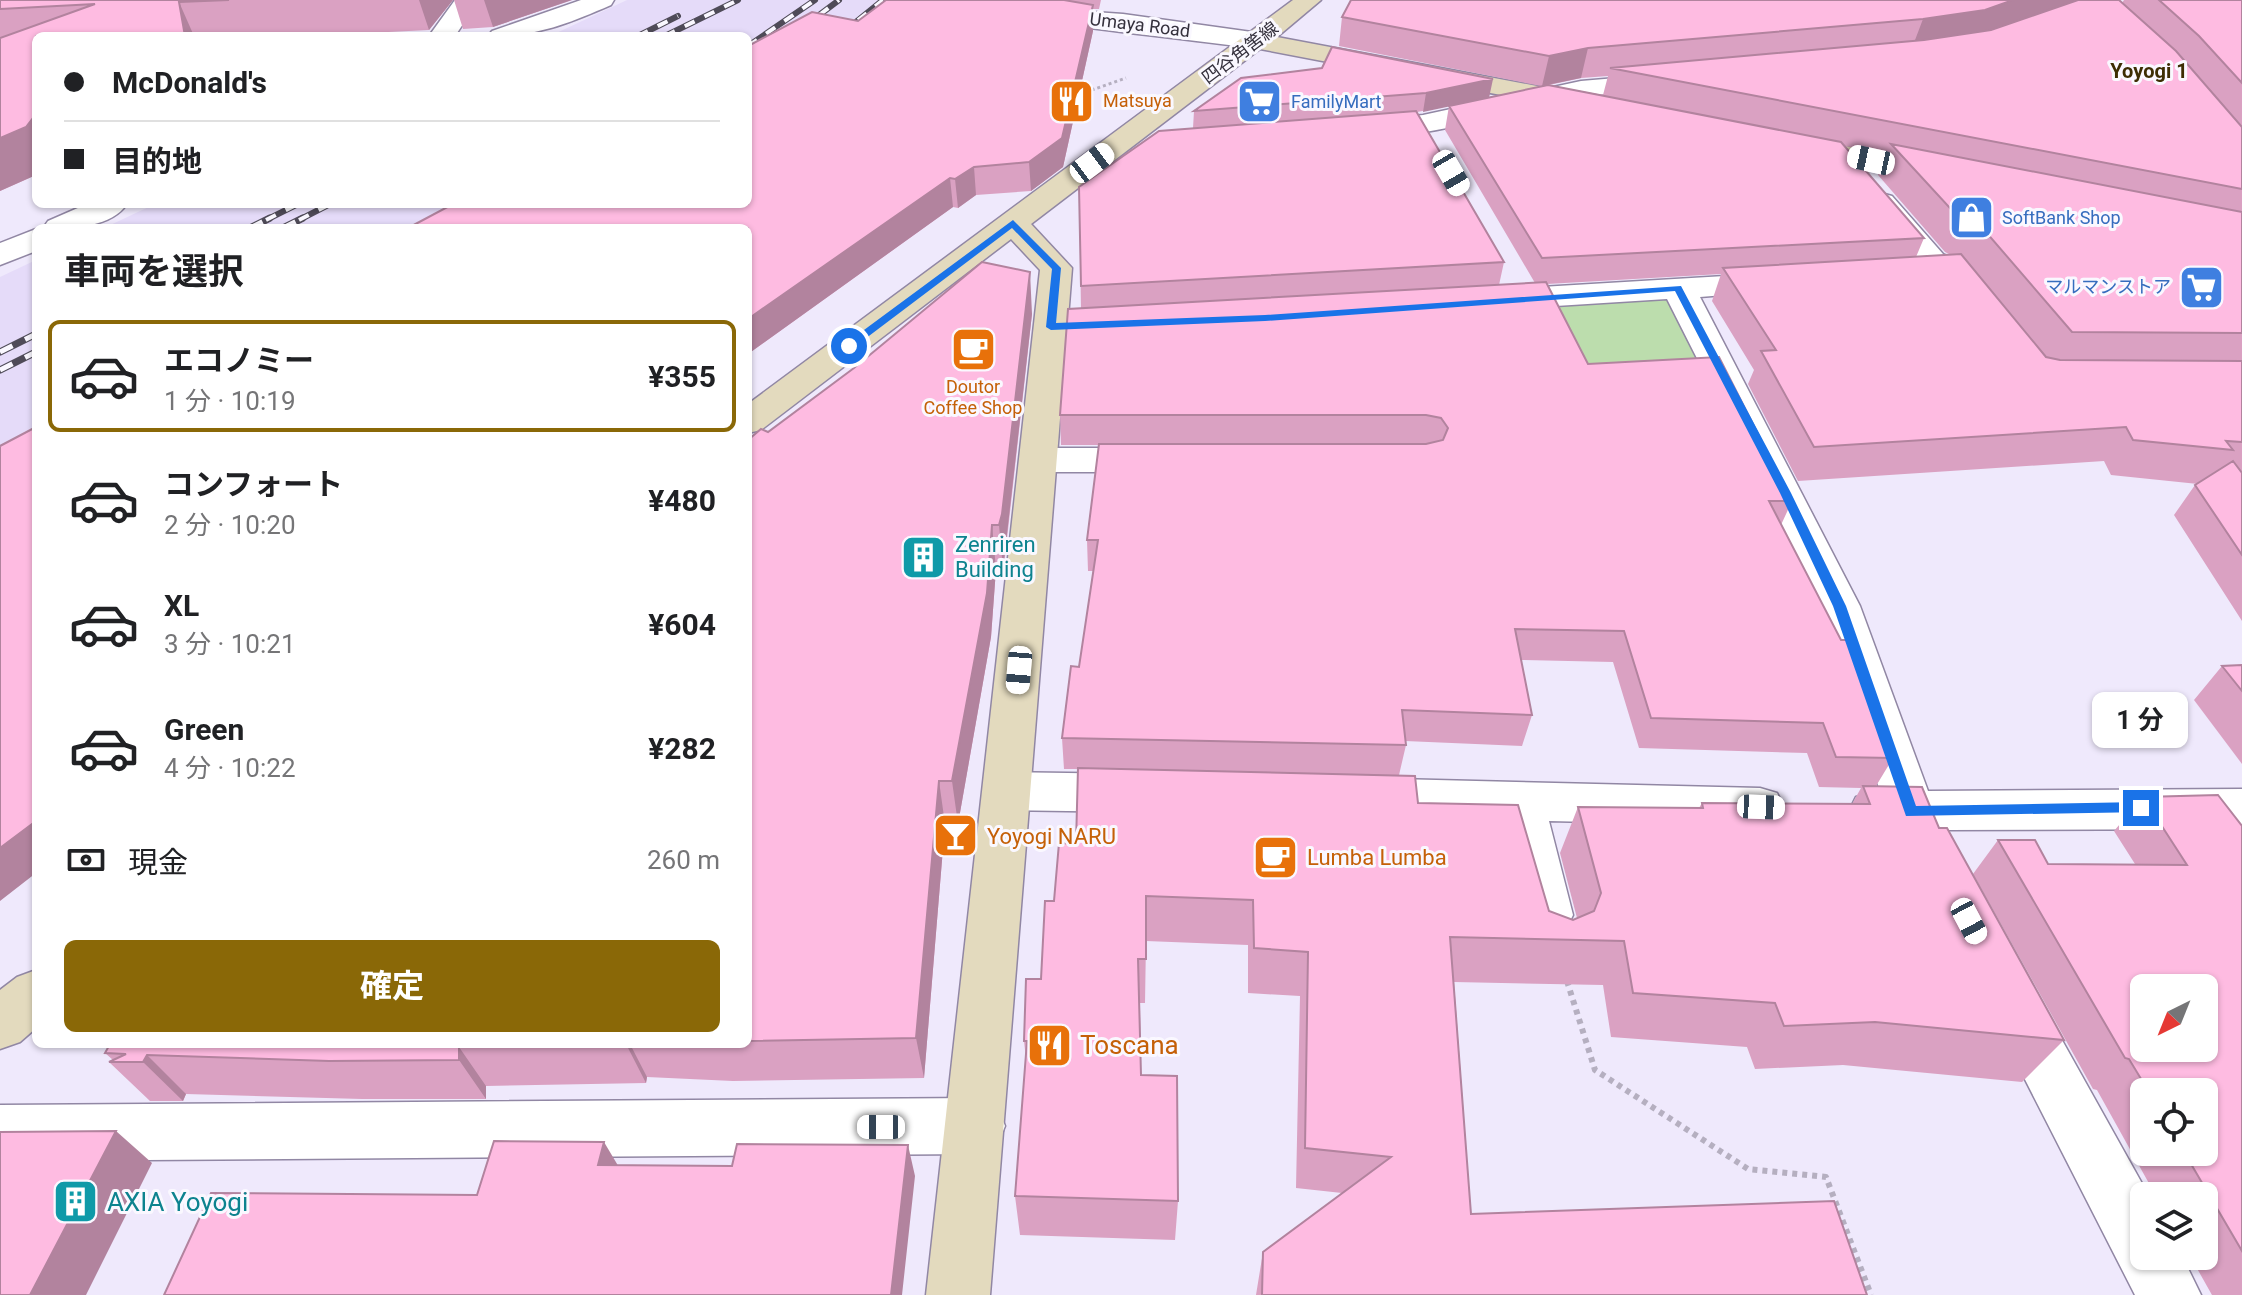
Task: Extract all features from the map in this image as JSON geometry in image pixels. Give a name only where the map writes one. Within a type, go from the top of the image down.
[{"type":"street","points":[[445,32],[467,0]]},
{"type":"street","points":[[514,32],[602,0]]},
{"type":"street","name":"Umaya Road","points":[[973,0],[1037,15],[1122,11],[1259,41]]},
{"type":"street","name":"四谷角筈線","points":[[752,419],[1259,41],[1309,0]]},
{"type":"street","points":[[1259,41],[1630,112]]},
{"type":"street","points":[[1343,129],[1423,123],[1581,89],[1691,80]]},
{"type":"street","points":[[1423,123],[1438,150]]},
{"type":"street","points":[[1765,139],[1964,179]]},
{"type":"street","points":[[1113,147],[1169,143]]},
{"type":"street","points":[[1840,154],[1932,261],[1956,274],[1994,321]]},
{"type":"street","points":[[68,224],[103,208]]},
{"type":"street","points":[[958,1295],[1039,460],[1066,326],[1056,268],[1013,223]]},
{"type":"street","points":[[0,255],[32,241]]},
{"type":"street","points":[[1910,277],[1956,274]]},
{"type":"street","points":[[1464,302],[1516,284],[1678,288],[1801,282]]},
{"type":"street","points":[[1678,288],[1785,493],[1839,606],[1911,812],[1941,868]]},
{"type":"street","points":[[1039,460],[1198,460]]},
{"type":"street","points":[[1007,791],[1178,794]]},
{"type":"street","points":[[1318,796],[2226,821]]},
{"type":"street","points":[[1519,800],[1553,939]]},
{"type":"street","points":[[1994,967],[2130,1223]]},
{"type":"street","points":[[0,1024],[32,997]]},
{"type":"street","points":[[0,1133],[976,1126]]},
{"type":"street","points":[[2156,1270],[2169,1295]]},
{"type":"path","points":[[1069,91],[1086,92],[1139,73]]},
{"type":"path","points":[[1553,939],[1595,1070],[1748,1169],[1826,1177],[1871,1295]]},
{"type":"shaded area","points":[[627,0],[1010,0],[752,198],[752,32],[559,32]]},
{"type":"shaded area","points":[[146,208],[736,208],[710,224],[112,224]]},
{"type":"shaded area","points":[[32,262],[32,649],[0,669],[0,277]]},
{"type":"green space","points":[[1666,299],[1731,410],[1605,414],[1469,305]]},
{"type":"building","points":[[0,0],[229,0],[179,2],[184,32],[32,32],[32,119],[26,127],[0,138],[0,38],[95,4],[0,9]]},
{"type":"building","points":[[886,0],[1064,0],[1093,5],[1062,138],[1029,162],[974,167],[955,179],[950,178],[752,316],[752,224],[416,224],[446,208],[752,208],[752,44],[812,12],[858,21]]},
{"type":"building","points":[[1351,0],[2013,0],[1985,10],[1923,19],[1588,48],[1549,56],[1342,17]]},
{"type":"building","points":[[2078,0],[2119,0],[2176,51],[2242,127],[2242,189],[1610,68],[1924,40],[1991,30]]},
{"type":"building","points":[[2159,0],[2242,0],[2242,83],[2199,36]]},
{"type":"building","points":[[1332,47],[1493,79],[1426,93],[1194,111],[1241,78],[1322,68]]},
{"type":"building","points":[[1548,85],[1841,142],[1924,238],[1542,258],[1449,106]]},
{"type":"building","points":[[1416,111],[1504,262],[1081,286],[1079,187],[1159,131]]},
{"type":"building","points":[[1891,144],[2242,212],[2242,333],[2072,332],[1986,232],[1960,219]]},
{"type":"building","points":[[1961,254],[2046,357],[2060,360],[2242,361],[2242,442],[2226,441],[2233,450],[2133,440],[2126,427],[1814,447],[1761,351],[1776,350],[1723,268]]},
{"type":"building","points":[[982,262],[1030,272],[1002,514],[999,525],[992,525],[987,593],[952,781],[939,781],[916,1038],[752,1041],[752,437],[761,429],[768,432],[854,368]]},
{"type":"building","points":[[1546,282],[1588,364],[1719,357],[1792,501],[1769,501],[1841,640],[1847,640],[1893,758],[1836,757],[1823,723],[1651,718],[1624,631],[1515,629],[1532,715],[1402,710],[1406,745],[1062,738],[1071,666],[1079,667],[1098,540],[1087,540],[1099,444],[1426,444],[1443,440],[1448,428],[1441,418],[1426,415],[1060,415],[1068,309]]},
{"type":"building","points":[[32,429],[32,824],[0,848],[0,446]]},
{"type":"building","points":[[2233,461],[2242,473],[2242,555],[2195,485]]},
{"type":"building","points":[[2242,665],[2242,691],[2222,666]]},
{"type":"building","points":[[1078,768],[1415,776],[1418,803],[1518,805],[1549,911],[1573,920],[1594,911],[1601,893],[1578,807],[1703,808],[1702,803],[1870,804],[1863,786],[1922,787],[1939,828],[1947,828],[2064,1040],[1875,1022],[1784,1026],[1775,1003],[1633,993],[1624,941],[1450,937],[1471,1214],[1834,1201],[1867,1295],[1262,1295],[1263,1252],[1391,1157],[1305,1148],[1308,952],[1254,948],[1253,900],[1146,896],[1146,959],[1138,959],[1141,1075],[1177,1076],[1178,1201],[1015,1196],[1027,1041],[1024,1041],[1026,979],[1041,979],[1045,901],[1054,901],[1059,843],[1076,844]]},
{"type":"building","points":[[2218,795],[2242,826],[2242,1251],[2218,1210],[2218,1182],[2202,1182],[2192,1166],[2218,1166],[2218,1078],[2141,1078],[2131,1062],[2218,1062],[2218,974],[2130,974],[2130,1061],[2125,1058],[1998,840],[2035,840],[2048,864],[2187,865],[2143,797]]},
{"type":"building","points":[[108,1048],[459,1048],[459,1060],[329,1061],[147,1055],[143,1062],[109,1062],[126,1054],[105,1053]]},
{"type":"building","points":[[116,1131],[30,1295],[0,1295],[0,1132]]},
{"type":"building","points":[[494,1141],[604,1142],[598,1165],[732,1166],[737,1144],[908,1145],[891,1295],[164,1295],[211,1193],[477,1195]]},
{"type":"railway","points":[[673,32],[738,0]]},
{"type":"railway","points":[[752,43],[815,0]]},
{"type":"railway","points":[[802,28],[839,0]]},
{"type":"railway","points":[[841,34],[883,0]]},
{"type":"railway","points":[[646,32],[678,16]]},
{"type":"railway","points":[[258,224],[290,208]]},
{"type":"railway","points":[[299,220],[322,208]]},
{"type":"railway","points":[[299,220],[303,218]]},
{"type":"railway","points":[[291,224],[299,220]]},
{"type":"railway","points":[[0,352],[32,336]]},
{"type":"railway","points":[[0,370],[32,354]]},
{"type":"place","name":"Matsuya","points":[[1072,101]]},
{"type":"place","name":"FamilyMart","points":[[1260,102]]},
{"type":"place","name":"SoftBank Shop","points":[[1971,218]]},
{"type":"place","name":"マルマンストア","points":[[2202,287]]},
{"type":"place","name":"Doutor Coffee Shop","points":[[973,349]]},
{"type":"place","name":"Zenriren Building","points":[[924,557]]},
{"type":"place","name":"Yoyogi NARU","points":[[956,836]]},
{"type":"place","name":"Lumba Lumba","points":[[1276,857]]},
{"type":"place","name":"Toscana","points":[[1049,1045]]},
{"type":"place","name":"AXIA Yoyogi","points":[[76,1202]]},
{"type":"district","name":"Yoyogi 1","points":[[2149,71]]},
{"type":"route","points":[[849,346],[1013,223],[1056,268],[1051,327],[1265,318],[1678,288],[1785,493],[1839,606],[1911,812],[2141,808]]}]
